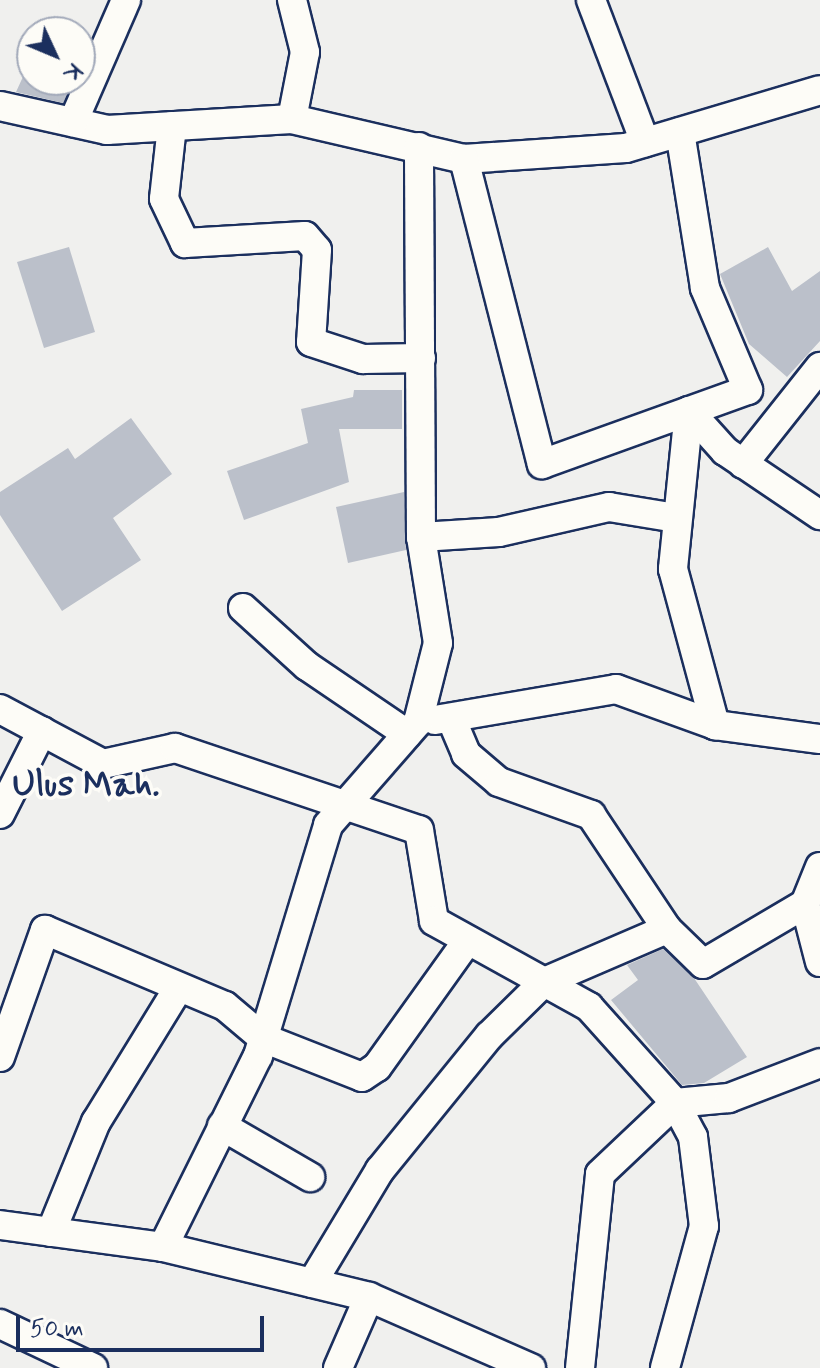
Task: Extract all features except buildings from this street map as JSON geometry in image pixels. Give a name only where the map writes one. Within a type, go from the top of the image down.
[{"type":"street","points":[[73,122],[126,0]]},
{"type":"street","points":[[292,0],[305,52],[292,119]]},
{"type":"street","points":[[591,0],[645,142]]},
{"type":"street","points":[[0,106],[107,130],[292,119],[464,159],[645,142],[820,90]]},
{"type":"street","points":[[172,126],[164,199],[185,243],[305,236],[317,250],[311,342],[363,359],[421,358]]},
{"type":"street","points":[[464,159],[542,464],[748,390],[705,288],[680,132]]},
{"type":"street","points":[[163,1247],[263,1038],[328,825],[413,728],[438,643],[421,537],[419,147]]},
{"type":"street","points":[[743,464],[820,367]]},
{"type":"street","points":[[689,411],[743,464],[820,515]]},
{"type":"street","points":[[689,411],[673,569],[715,725]]},
{"type":"street","points":[[421,537],[499,532],[609,507],[676,518]]},
{"type":"street","points":[[243,608],[307,666],[413,728],[451,718],[616,689],[715,725],[820,739]]},
{"type":"street","points":[[0,709],[103,764],[175,748],[349,802],[419,830],[434,921],[589,1007],[675,1103],[693,1137],[704,1226],[665,1368]]},
{"type":"street","points":[[451,718],[466,754],[499,782],[591,815],[667,929],[703,964],[805,904]]},
{"type":"street","points":[[0,814],[42,731]]},
{"type":"street","points":[[820,867],[805,904],[820,962]]},
{"type":"street","points":[[312,1283],[380,1170],[489,1036],[544,982],[667,929]]},
{"type":"street","points":[[0,1057],[45,930],[225,1006],[263,1038],[362,1077],[377,1067],[468,940]]},
{"type":"street","points":[[51,1232],[96,1122],[179,987]]},
{"type":"street","points":[[580,1368],[600,1174],[675,1103],[729,1098],[820,1063]]},
{"type":"street","points":[[222,1126],[310,1177]]},
{"type":"street","points":[[0,1225],[163,1247],[369,1297],[516,1365]]},
{"type":"street","points":[[338,1368],[369,1297]]},
{"type":"street","points":[[0,1324],[93,1368]]},
{"type":"district","name":"Ulus Mah.","points":[[86,786]]}]
